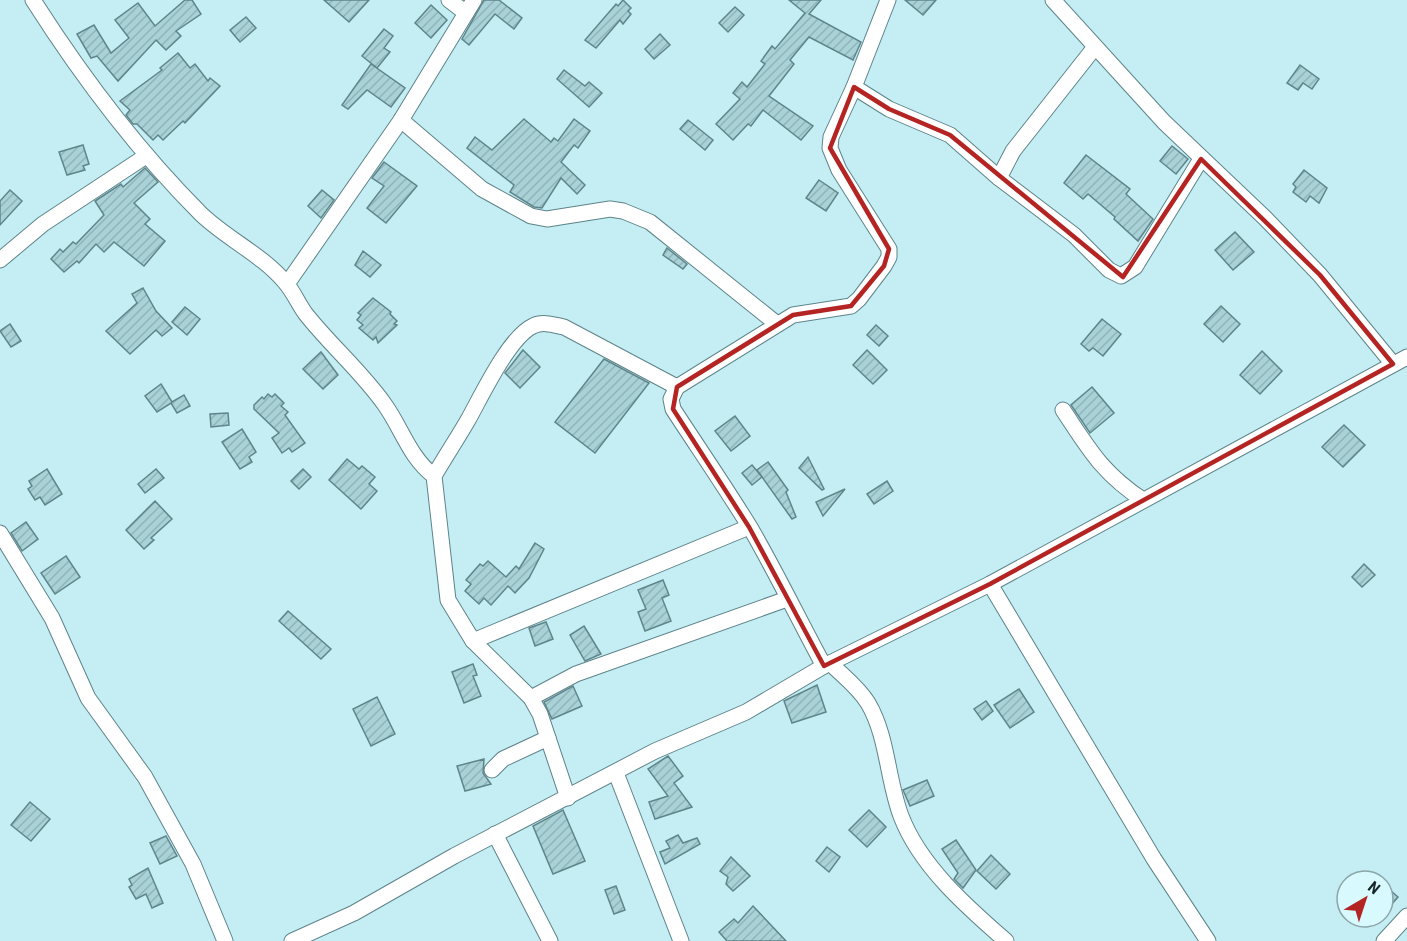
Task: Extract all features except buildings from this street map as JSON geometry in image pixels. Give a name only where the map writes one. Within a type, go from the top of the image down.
[{"type":"street","points":[[33,0],[83,77],[110,107],[146,156],[204,216],[248,248],[287,284],[304,312],[385,405],[419,465],[434,476]]},
{"type":"street","points":[[287,284],[401,120],[470,7],[449,0]]},
{"type":"street","points":[[888,0],[854,87],[831,137],[830,148],[836,164],[889,249],[889,257],[869,286],[851,306],[793,315],[677,387],[671,399],[673,409],[750,526],[784,586],[787,599],[827,664],[862,695],[876,719],[902,818],[926,859],[941,879],[1006,941]]},
{"type":"street","points":[[1053,0],[1201,159],[1265,218],[1320,275],[1393,364]]},
{"type":"street","points":[[999,178],[1013,151],[1095,47]]},
{"type":"street","points":[[854,87],[889,109],[950,135],[999,178],[1074,235],[1109,270],[1121,276],[1135,267],[1201,159]]},
{"type":"street","points":[[401,120],[482,189],[531,216],[547,219],[610,209],[629,213],[650,222],[777,324]]},
{"type":"street","points":[[0,260],[43,224],[146,156]]},
{"type":"street","points":[[568,798],[548,738],[531,698],[473,641],[448,600],[434,476],[469,419],[478,397],[511,348],[532,326],[545,322],[564,327],[677,387]]},
{"type":"street","points":[[291,941],[354,913],[495,834],[655,751],[746,712],[827,664],[990,584],[1407,357]]},
{"type":"street","points":[[1063,410],[1102,468],[1119,484],[1143,500]]},
{"type":"street","points":[[473,641],[750,526]]},
{"type":"street","points":[[0,534],[52,618],[88,698],[145,777],[193,864],[225,941]]},
{"type":"street","points":[[990,584],[1154,859],[1208,941]]},
{"type":"street","points":[[531,698],[576,674],[787,599]]},
{"type":"street","points":[[492,770],[503,759],[548,738]]},
{"type":"street","points":[[616,773],[681,941]]},
{"type":"street","points":[[495,834],[550,941]]},
{"type":"street","points":[[1392,938],[1407,916]]},
{"type":"highlighted area","points":[[854,87],[889,109],[950,135],[1123,277],[1201,159],[1320,275],[1393,364],[990,584],[824,666],[749,527],[673,409],[677,387],[793,315],[851,306],[884,266],[889,249],[830,148]]}]
